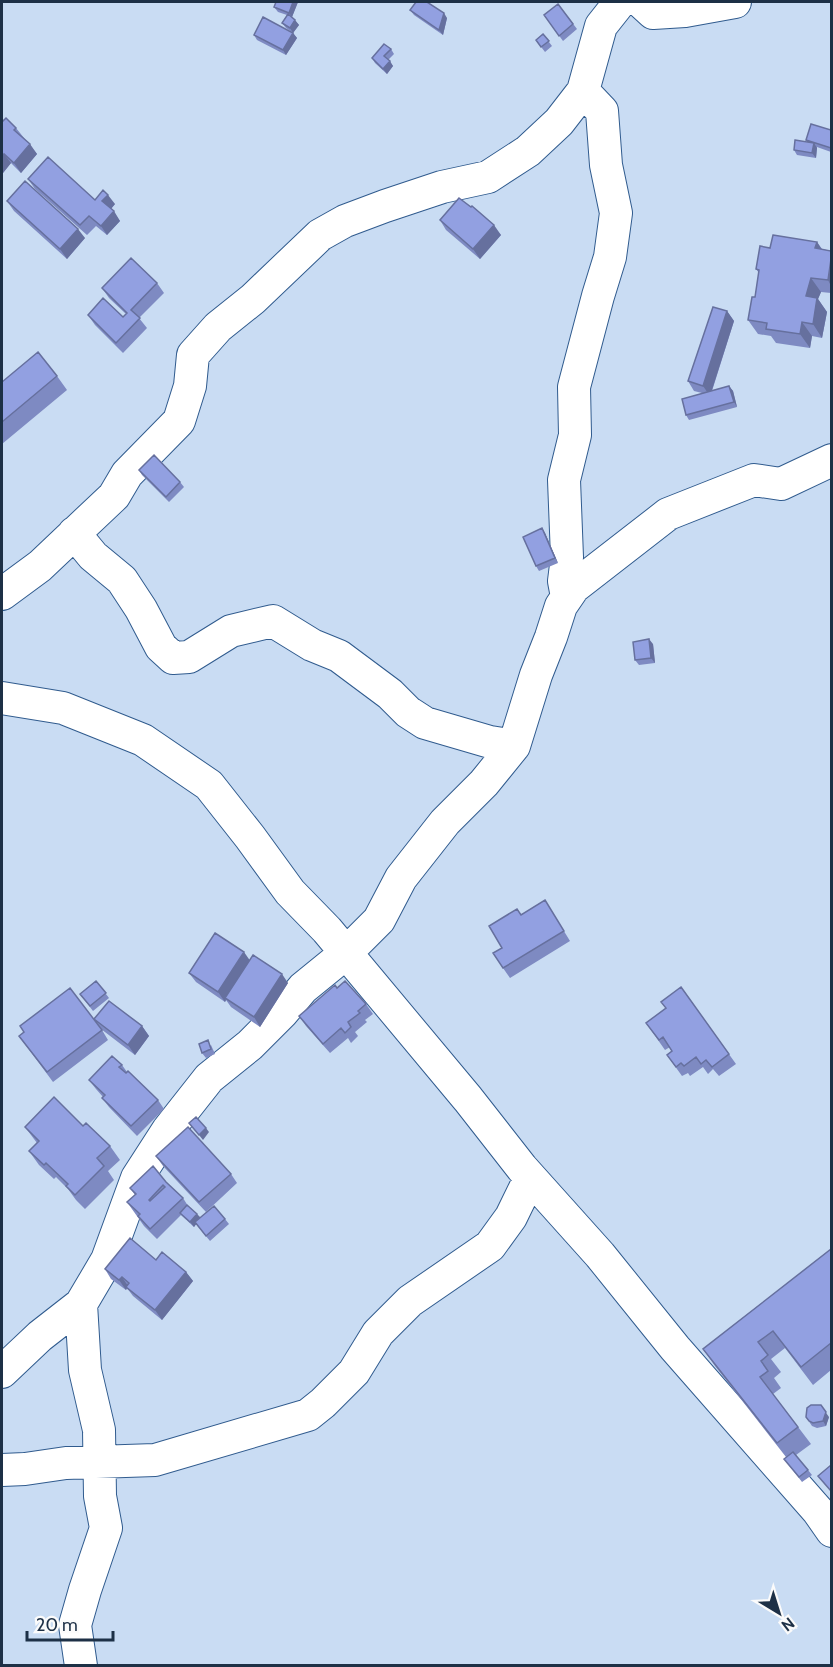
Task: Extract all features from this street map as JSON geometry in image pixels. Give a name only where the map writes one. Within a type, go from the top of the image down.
[{"type":"street","points":[[2,594],[40,566],[114,496],[128,474],[179,421],[190,386],[193,355],[218,327],[253,299],[320,235],[345,221],[384,206],[442,187],[488,177],[528,151],[559,122],[584,92],[601,26],[620,2]]},
{"type":"street","points":[[641,2],[653,13],[685,11],[735,2]]},
{"type":"street","points":[[567,597],[564,581],[567,557],[564,480],[575,435],[574,387],[610,257],[616,213],[606,165],[602,111],[584,92]]},
{"type":"street","points":[[2,1372],[40,1336],[81,1304],[106,1260],[137,1178],[168,1131],[209,1078],[258,1037],[303,988],[346,953],[378,920],[401,878],[445,822],[484,783],[514,746],[561,606],[574,587],[668,514],[754,480],[781,484],[831,460]]},
{"type":"street","points":[[74,533],[93,556],[122,580],[141,609],[161,647],[173,658],[189,657],[231,631],[273,621],[312,645],[339,656],[425,723],[490,742],[514,746]]},
{"type":"street","points":[[2,698],[63,708],[143,740],[209,785],[290,892],[327,930],[468,1099],[530,1178],[600,1255],[675,1348],[818,1511],[831,1531]]},
{"type":"street","points":[[2,1470],[66,1463],[155,1460],[308,1415],[354,1372],[378,1333],[410,1301],[490,1246],[511,1217],[530,1178]]},
{"type":"street","points":[[81,1304],[86,1370],[99,1430],[100,1496],[106,1528],[75,1626],[81,1665]]},
{"type":"building","points":[[276,2],[293,2],[289,13],[274,7]]},
{"type":"building","points":[[416,2],[427,2],[444,13],[439,30],[410,10]]},
{"type":"building","points":[[558,4],[573,24],[559,36],[544,15]]},
{"type":"building","points":[[288,14],[295,20],[290,28],[282,23]]},
{"type":"building","points":[[263,17],[293,33],[283,50],[254,35]]},
{"type":"building","points":[[543,34],[549,41],[541,47],[536,40]]},
{"type":"building","points":[[384,44],[391,49],[384,56],[390,61],[383,69],[372,58]]},
{"type":"building","points":[[6,118],[16,128],[14,130],[30,144],[14,163],[4,154],[2,157],[2,119],[3,121]]},
{"type":"building","points":[[811,124],[831,130],[831,148],[806,140]]},
{"type":"building","points":[[795,140],[814,143],[812,153],[794,150]]},
{"type":"building","points":[[48,157],[95,200],[103,190],[108,195],[102,201],[114,211],[101,226],[89,216],[80,225],[28,179]]},
{"type":"building","points":[[25,181],[78,229],[60,249],[7,201]]},
{"type":"building","points":[[459,198],[494,225],[473,249],[440,220]]},
{"type":"building","points":[[773,235],[817,242],[815,248],[831,251],[828,280],[811,278],[806,296],[817,298],[813,324],[802,322],[800,334],[766,329],[767,323],[748,320],[752,297],[755,297],[760,246],[770,248]]},
{"type":"building","points":[[131,258],[157,283],[131,310],[140,318],[116,343],[88,315],[103,298],[123,317],[127,313],[102,288]]},
{"type":"building","points":[[713,307],[727,311],[703,386],[688,381]]},
{"type":"building","points":[[38,352],[57,376],[2,422],[2,382]]},
{"type":"building","points":[[729,386],[734,402],[686,415],[682,399]]},
{"type":"building","points":[[154,455],[180,482],[166,497],[139,470]]},
{"type":"building","points":[[542,528],[555,558],[536,566],[523,537]]},
{"type":"building","points":[[649,639],[651,658],[635,660],[633,642]]},
{"type":"building","points":[[545,900],[564,931],[503,968],[493,953],[502,948],[489,926],[517,909],[521,915]]},
{"type":"building","points":[[215,933],[244,952],[218,992],[189,973]]},
{"type":"building","points":[[253,955],[282,974],[254,1017],[225,998]]},
{"type":"building","points":[[96,981],[106,993],[90,1006],[80,994]]},
{"type":"building","points":[[345,981],[366,1004],[358,1011],[360,1013],[348,1022],[351,1027],[345,1033],[341,1028],[323,1044],[299,1016],[335,985],[337,988]]},
{"type":"building","points":[[681,987],[729,1054],[712,1067],[706,1060],[701,1064],[696,1057],[684,1066],[681,1063],[676,1067],[667,1055],[672,1051],[663,1037],[659,1040],[646,1023],[666,1008],[661,1002]]},
{"type":"building","points":[[70,988],[102,1030],[47,1072],[19,1036],[24,1032],[20,1026]]},
{"type":"building","points":[[109,1001],[142,1026],[128,1045],[94,1019]]},
{"type":"building","points":[[208,1040],[211,1049],[202,1053],[199,1044]]},
{"type":"building","points":[[112,1056],[122,1065],[119,1067],[126,1073],[128,1071],[158,1100],[131,1126],[102,1098],[105,1095],[89,1080]]},
{"type":"building","points":[[54,1097],[83,1126],[86,1123],[110,1146],[97,1158],[104,1166],[75,1195],[66,1186],[68,1184],[46,1163],[44,1165],[29,1151],[39,1141],[25,1127]]},
{"type":"building","points":[[196,1117],[206,1128],[199,1135],[189,1123]]},
{"type":"building","points":[[188,1127],[231,1174],[199,1202],[156,1156]]},
{"type":"building","points":[[153,1166],[183,1198],[150,1229],[138,1216],[140,1214],[127,1202],[136,1194],[130,1188]],"holes":[[[163,1185],[165,1187],[150,1201],[149,1200]]]},
{"type":"building","points":[[187,1205],[197,1214],[190,1222],[180,1213]]},
{"type":"building","points":[[214,1206],[225,1219],[206,1236],[195,1222]]},
{"type":"building","points":[[130,1238],[156,1260],[162,1252],[186,1272],[155,1310],[126,1287],[129,1283],[122,1277],[119,1280],[105,1269]]},
{"type":"building","points":[[831,1249],[831,1343],[801,1367],[773,1331],[758,1342],[768,1355],[761,1361],[768,1371],[760,1377],[798,1427],[777,1443],[703,1349]]},
{"type":"building","points":[[811,1405],[821,1405],[826,1412],[823,1421],[813,1423],[806,1417],[807,1408]]},
{"type":"building","points":[[793,1452],[808,1470],[799,1477],[784,1459]]},
{"type":"building","points":[[831,1465],[831,1491],[818,1476]]}]
